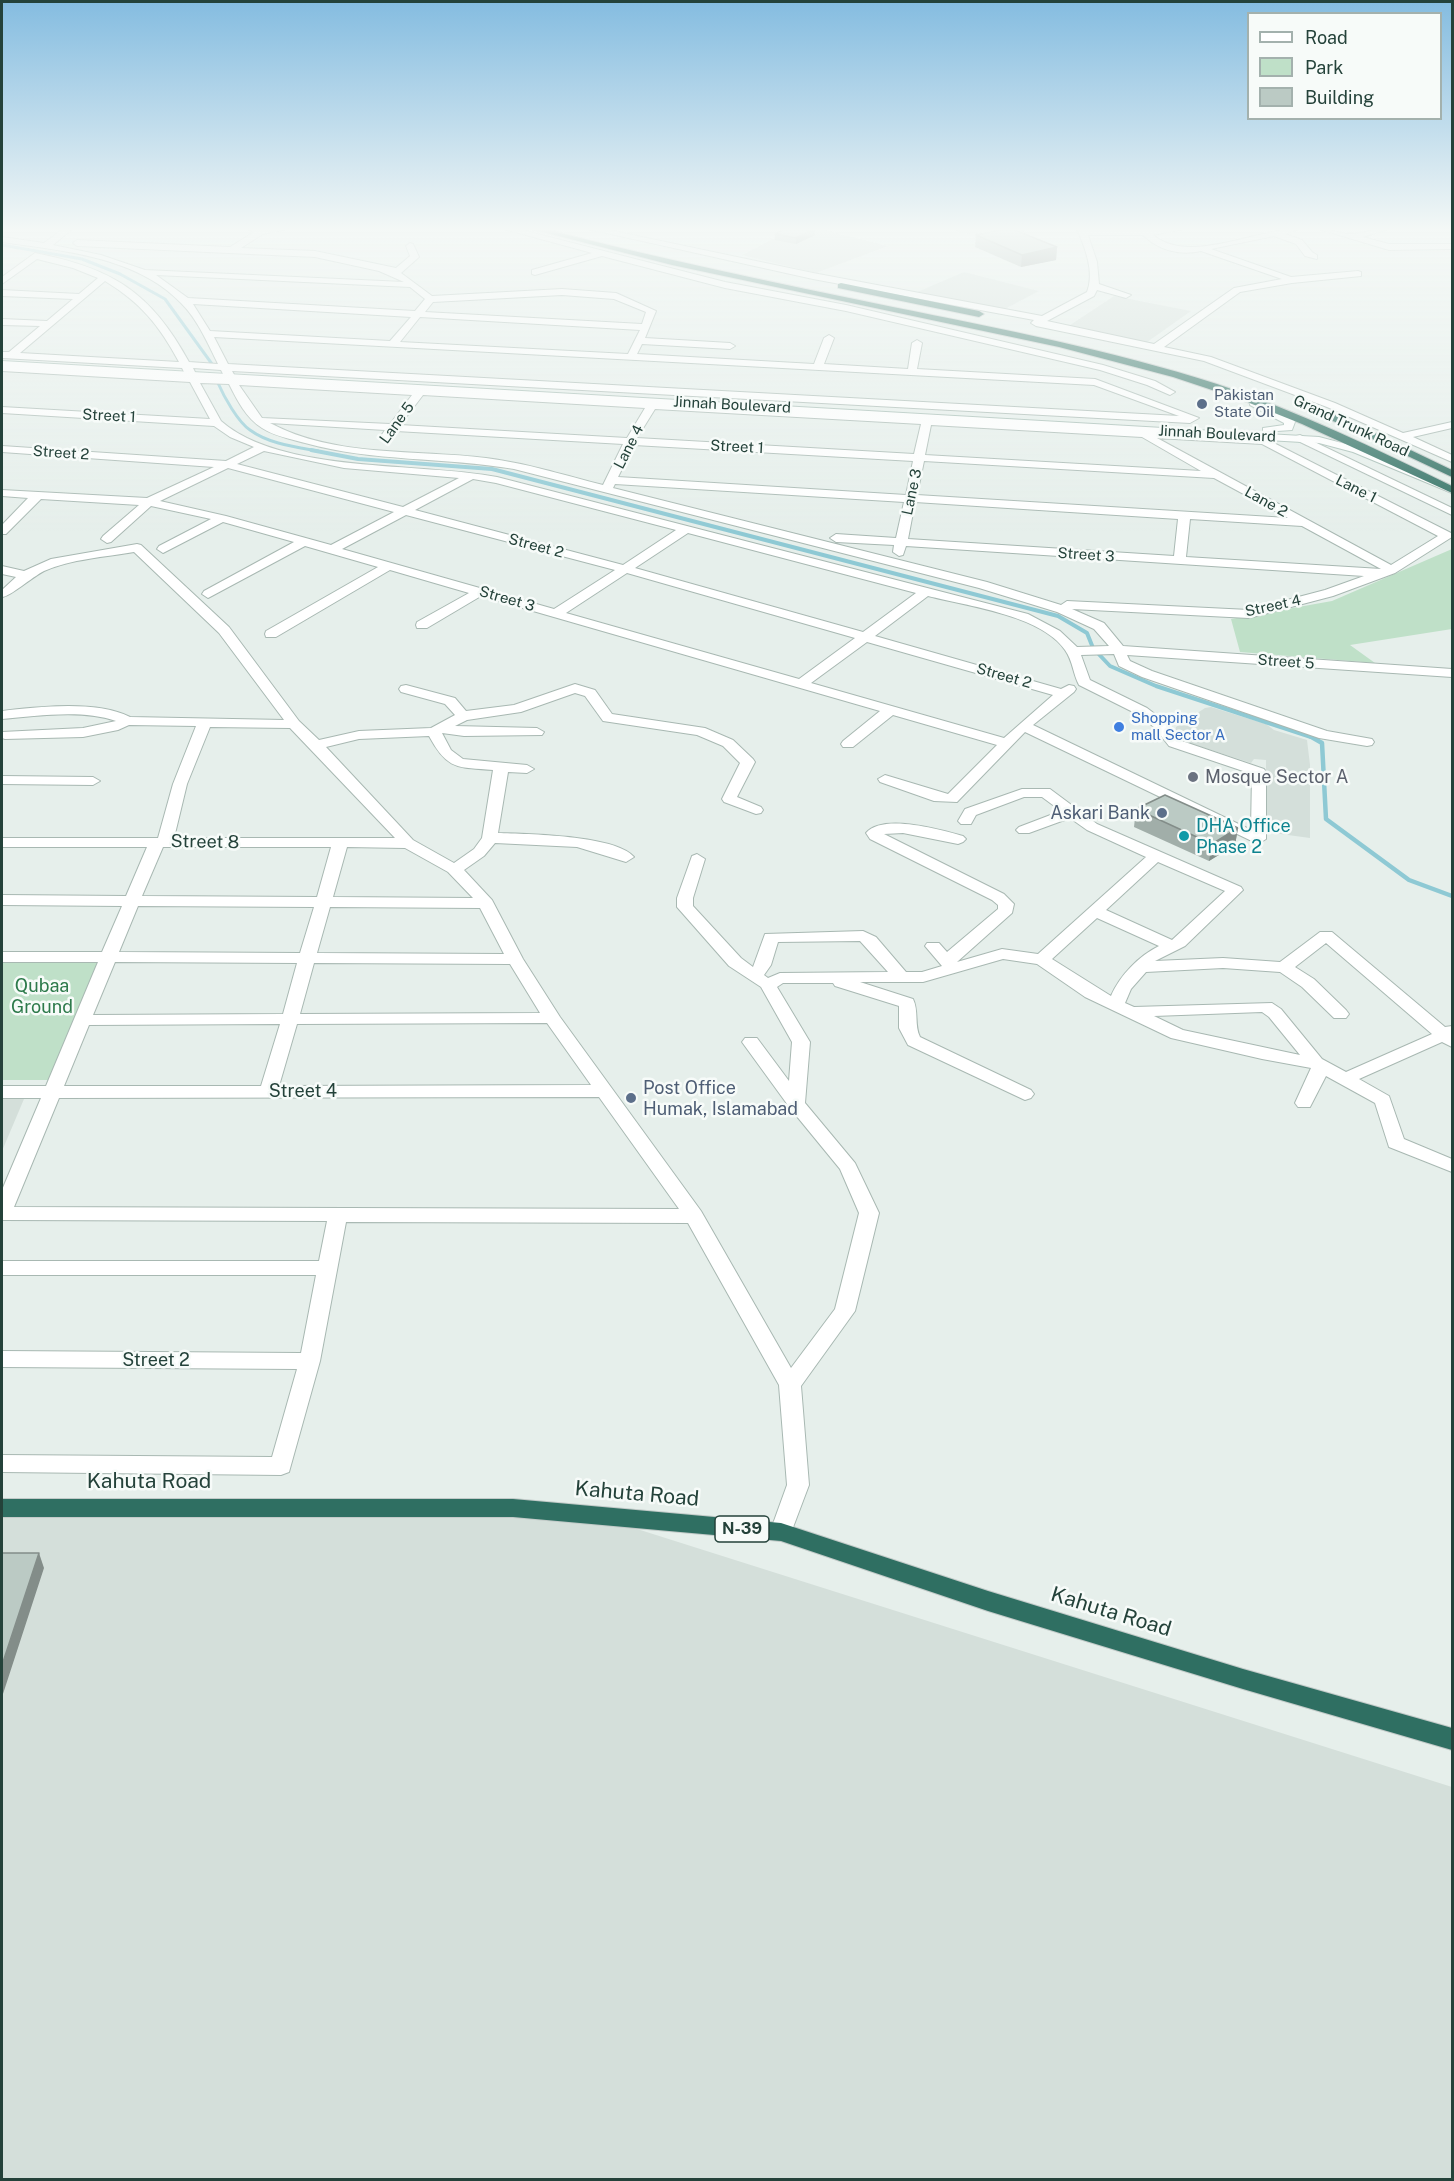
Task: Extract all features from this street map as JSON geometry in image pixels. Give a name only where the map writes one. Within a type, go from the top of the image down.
[{"type":"highway","name":"Grand Trunk Road","points":[[1000,331],[1154,368],[1217,380],[1331,431],[1452,490]]},
{"type":"highway","points":[[1017,331],[1045,340]]},
{"type":"highway","points":[[1063,331],[1184,366]]},
{"type":"highway","name":"Grand Trunk Road","points":[[1267,393],[1342,421],[1452,474]]},
{"type":"highway","name":"Kahuta Road","points":[[2,1508],[513,1508],[781,1532],[988,1601],[1233,1676],[1452,1738]]},
{"type":"street","points":[[5,356],[40,331]]},
{"type":"street","points":[[168,331],[218,423],[236,437],[262,447],[300,458],[345,466],[473,475],[927,591],[1041,623],[1079,651],[1084,682]]},
{"type":"street","points":[[203,331],[258,420],[274,430],[317,444],[375,454],[501,463],[609,485],[983,585],[1077,614],[1099,626],[1113,650],[1124,663],[1147,674],[1324,735],[1367,742]]},
{"type":"street","points":[[393,344],[404,331]]},
{"type":"street","points":[[631,357],[644,331]]},
{"type":"street","points":[[942,331],[1103,368],[1151,383],[1170,392]]},
{"type":"street","points":[[1075,331],[1207,359],[1330,405],[1452,459]]},
{"type":"street","points":[[1157,347],[1179,331]]},
{"type":"street","points":[[205,334],[393,344],[484,353],[631,357],[701,377],[927,389],[1095,382],[1194,418],[1190,420],[995,417],[927,421],[652,405],[528,391],[466,376],[228,374]]},
{"type":"street","points":[[818,367],[829,338]]},
{"type":"street","points":[[640,341],[730,346]]},
{"type":"street","points":[[912,372],[917,343]]},
{"type":"street","name":"Jinnah Boulevard","points":[[5,356],[191,372]]},
{"type":"street","name":"Jinnah Boulevard","points":[[2,366],[191,372],[848,408],[1300,438],[1348,447],[1452,490]]},
{"type":"street","points":[[1103,368],[1124,366],[1154,368]]},
{"type":"street","points":[[228,374],[420,392],[528,391],[818,367],[912,372],[927,389],[995,417],[1140,434]]},
{"type":"street","name":"Jinnah Boulevard","points":[[995,417],[1273,430],[1290,425],[1290,422],[1217,380]]},
{"type":"street","name":"Lane 5","points":[[375,454],[420,392]]},
{"type":"street","name":"Lane 4","points":[[609,485],[630,441],[652,405]]},
{"type":"street","name":"Street 1","points":[[2,410],[218,423]]},
{"type":"street","name":"Street 1","points":[[258,420],[1217,474]]},
{"type":"street","name":"Lane 3","points":[[897,563],[927,421]]},
{"type":"street","points":[[1401,437],[1452,425]]},
{"type":"street","points":[[1196,426],[1207,433]]},
{"type":"street","name":"Lane 1","points":[[1140,434],[1264,441],[1447,536]]},
{"type":"street","name":"Lane 2","points":[[1140,434],[1217,474],[1385,571]]},
{"type":"street","points":[[1300,438],[1452,512]]},
{"type":"street","points":[[107,539],[150,502],[262,447]]},
{"type":"street","name":"Street 2","points":[[2,449],[225,464],[626,569],[1062,693]]},
{"type":"street","points":[[333,549],[473,475]]},
{"type":"street","points":[[609,485],[910,499],[1304,524]]},
{"type":"street","name":"Street 3","points":[[2,493],[150,502],[222,518],[1006,743]]},
{"type":"street","points":[[2,531],[38,495]]},
{"type":"street","points":[[1180,561],[1184,516]]},
{"type":"street","points":[[163,549],[222,518]]},
{"type":"street","points":[[557,613],[686,529]]},
{"type":"street","name":"Street 3","points":[[794,536],[1180,561],[1385,571]]},
{"type":"street","name":"Street 4","points":[[1048,604],[1249,614],[1329,593],[1385,571],[1447,536]]},
{"type":"street","points":[[208,594],[305,541]]},
{"type":"street","points":[[4,594],[25,575],[51,563],[137,548],[224,630],[294,724],[408,843],[454,869],[486,903],[514,959],[552,1018],[694,1216],[790,1385],[798,1485],[781,1532]]},
{"type":"street","points":[[271,634],[390,565]]},
{"type":"street","points":[[2,570],[25,575]]},
{"type":"street","points":[[422,625],[481,591]]},
{"type":"street","points":[[801,684],[927,591]]},
{"type":"street","name":"Street 5","points":[[1079,651],[1113,650],[1452,673]]},
{"type":"street","points":[[1417,670],[1452,663]]},
{"type":"street","points":[[885,779],[939,798],[952,799],[1024,726],[1062,693],[1084,682]]},
{"type":"street","points":[[1024,726],[1258,839],[1259,772],[1174,743],[1167,737],[1161,726],[1140,710],[1084,682]]},
{"type":"street","points":[[440,730],[463,716],[516,709],[575,688],[590,693],[608,718],[700,731],[728,743],[748,762],[729,799],[756,810]]},
{"type":"street","points":[[406,689],[450,701],[463,716]]},
{"type":"street","points":[[848,744],[890,710]]},
{"type":"street","points":[[7,737],[24,720],[21,713]]},
{"type":"street","points":[[2,714],[104,714],[127,721]]},
{"type":"street","points":[[7,737],[89,731],[118,726],[127,721],[294,724]]},
{"type":"street","points":[[205,722],[180,784],[161,842],[132,900],[2,1213],[694,1216]]},
{"type":"street","points":[[316,745],[360,735],[440,730],[537,732]]},
{"type":"street","points":[[440,730],[445,752],[453,760],[476,766],[527,769]]},
{"type":"street","points":[[454,869],[486,847],[490,838],[501,768]]},
{"type":"street","points":[[2,780],[93,781]]},
{"type":"street","points":[[966,821],[970,812],[1034,791],[1045,792],[1092,827],[1235,890],[1179,943],[1151,956],[1140,967],[1123,987],[1122,1008]]},
{"type":"street","points":[[1024,830],[1071,812]]},
{"type":"street","points":[[950,964],[1006,910],[1006,904],[999,897],[875,836],[874,833],[883,828],[899,828],[958,839]]},
{"type":"street","points":[[490,838],[585,843],[610,849],[626,857]]},
{"type":"street","name":"Street 8","points":[[2,842],[408,843]]},
{"type":"street","points":[[269,1091],[340,844]]},
{"type":"street","points":[[1042,960],[1156,856]]},
{"type":"street","points":[[697,858],[684,902],[685,907],[735,962],[761,981],[801,1042],[796,1104]]},
{"type":"street","points":[[2,900],[486,903]]},
{"type":"street","points":[[1097,912],[1172,946]]},
{"type":"street","points":[[1284,967],[1326,935],[1450,1036],[1345,1079]]},
{"type":"street","points":[[761,981],[771,937],[863,936],[870,940],[900,976]]},
{"type":"street","points":[[933,946],[950,964]]},
{"type":"street","points":[[761,981],[780,978],[923,976],[950,964],[1002,954],[1042,960],[1091,993],[1177,1034],[1319,1065],[1383,1100],[1396,1143],[1452,1166]]},
{"type":"street","points":[[2,957],[514,959]]},
{"type":"street","points":[[1140,967],[1223,963],[1284,967],[1308,983],[1340,1014]]},
{"type":"street","points":[[826,977],[907,1003],[906,1020],[909,1036],[914,1041],[1025,1094]]},
{"type":"street","points":[[1122,1008],[1266,1007],[1275,1012],[1319,1065]]},
{"type":"street","points":[[84,1020],[552,1018]]},
{"type":"street","points":[[751,1042],[796,1104],[848,1167],[869,1214],[845,1311],[790,1385]]},
{"type":"street","points":[[1304,1103],[1319,1065]]},
{"type":"street","name":"Street 4","points":[[2,1092],[604,1091]]},
{"type":"street","points":[[2,1464],[282,1466],[309,1361],[338,1215]]},
{"type":"street","points":[[2,1268],[327,1268]]},
{"type":"street","name":"Street 2","points":[[2,1359],[309,1361]]},
{"type":"shaded area","points":[[1073,331],[1163,331],[1143,345]]},
{"type":"shaded area","points":[[1211,707],[1266,724],[1274,730],[1307,740],[1310,765],[1310,838],[1266,832],[1266,760],[1254,759],[1251,763],[1180,740],[1175,733],[1176,727],[1205,708]]},
{"type":"shaded area","points":[[2,1099],[24,1099],[2,1151]]},
{"type":"shaded area","points":[[2,1512],[596,1516],[1452,1787],[1452,2179],[2,2180]]},
{"type":"green space","points":[[1452,549],[1452,629],[1350,645],[1375,663],[1240,652],[1231,619],[1332,601]]},
{"type":"green space","name":"Qubaa Ground","points":[[103,956],[55,1080],[2,1080],[2,957]]},
{"type":"building","points":[[1165,795],[1238,828],[1212,844],[1136,809]]},
{"type":"building","points":[[2,1553],[39,1553],[2,1665]]},
{"type":"waterway","points":[[188,331],[212,364]]},
{"type":"waterway","points":[[218,383],[236,415],[257,435],[274,442],[318,451]]},
{"type":"waterway","points":[[311,450],[358,459],[492,469],[1058,616],[1087,633],[1093,648],[1110,666],[1156,686],[1311,737]]},
{"type":"waterway","points":[[1308,735],[1322,743],[1326,819],[1409,880],[1452,896]]},
{"type":"place","name":"Pakistan State Oil","points":[[1202,404]]},
{"type":"place","name":"Shopping mall Sector A","points":[[1119,727]]},
{"type":"place","name":"Mosque Sector A","points":[[1193,777]]},
{"type":"place","name":"Askari Bank","points":[[1162,813]]},
{"type":"place","name":"DHA Office Phase 2","points":[[1184,836]]},
{"type":"place","name":"Post Office Humak, Islamabad","points":[[631,1098]]}]
